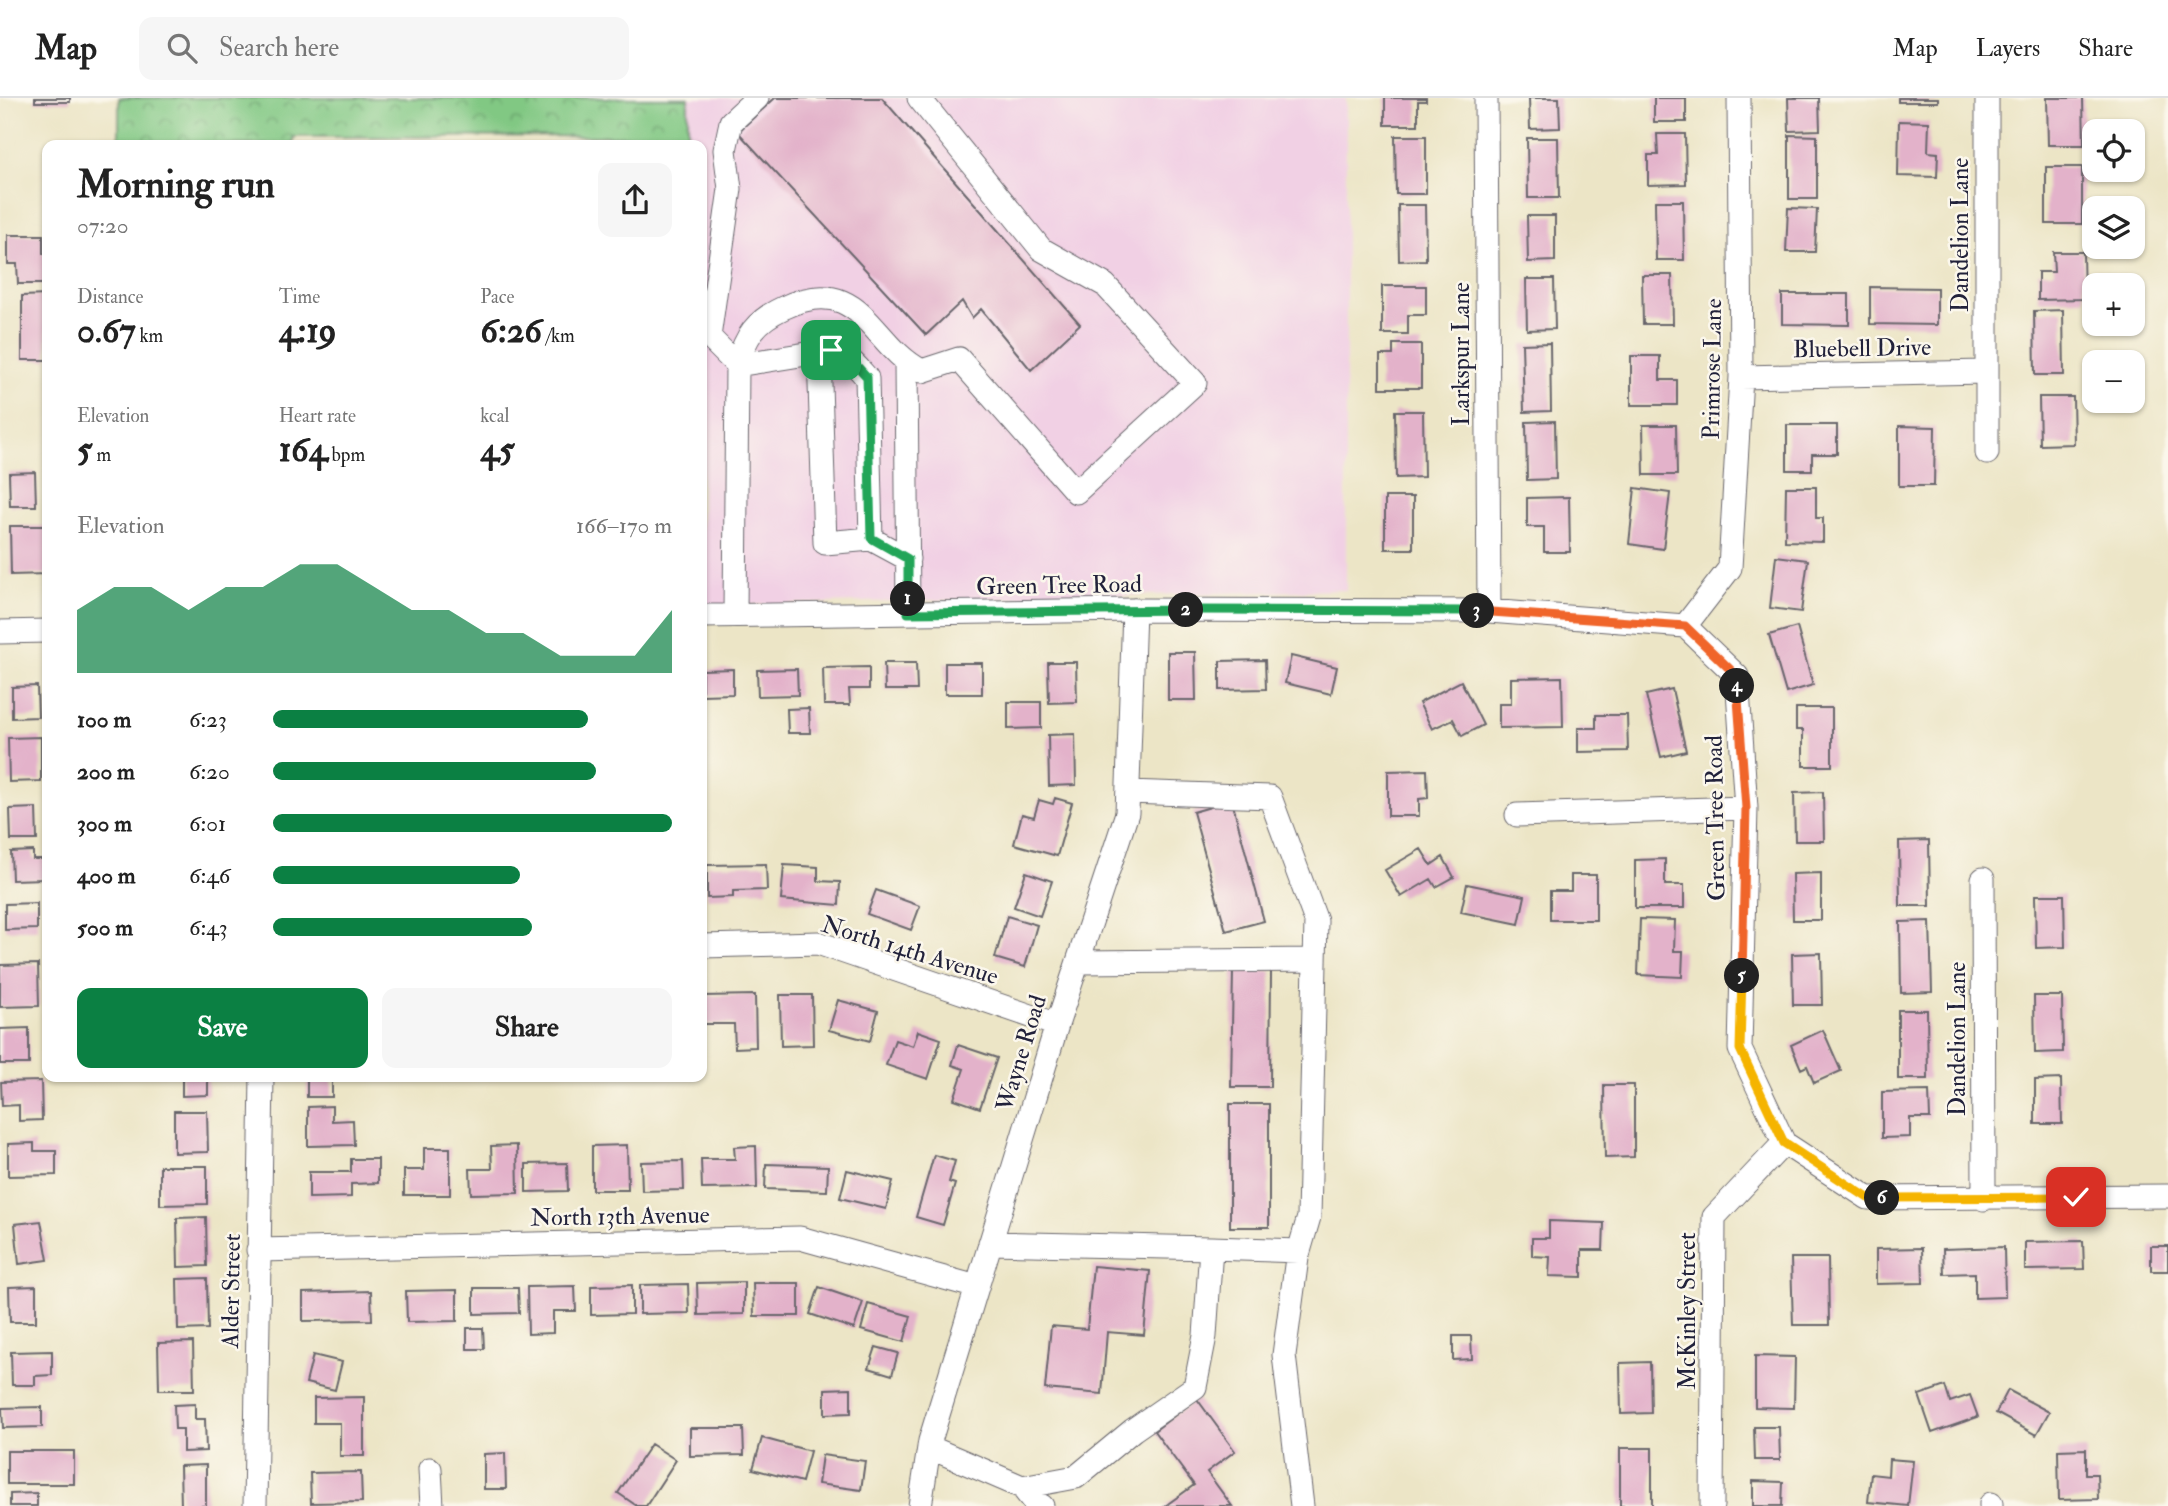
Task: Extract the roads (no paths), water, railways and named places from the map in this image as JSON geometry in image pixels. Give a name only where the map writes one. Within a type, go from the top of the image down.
[{"type":"street","points":[[737,365],[709,337],[730,189],[726,150],[731,122],[757,98]]},
{"type":"street","points":[[735,615],[737,365],[744,342],[763,318],[803,299],[840,300],[871,321],[906,363],[922,371],[959,359],[1076,492],[1195,383],[1105,285],[1041,249],[919,98]]},
{"type":"street","name":"Larkspur Lane","points":[[1486,98],[1489,611]]},
{"type":"street","name":"Primrose Lane","points":[[1685,626],[1730,568],[1741,377],[1739,98]]},
{"type":"street","name":"Dandelion Lane","points":[[1987,98],[1987,453]]},
{"type":"street","points":[[737,365],[831,350],[847,355],[867,377],[871,538]]},
{"type":"street","points":[[819,352],[825,543],[871,538],[908,559]]},
{"type":"street","points":[[906,363],[908,613]]},
{"type":"street","name":"Bluebell Drive","points":[[1741,377],[1985,372]]},
{"type":"street","name":"Green Tree Road","points":[[707,615],[1134,610],[1489,611],[1685,626],[1737,676],[1746,808],[1740,1049],[1784,1143]]},
{"type":"street","name":"Wayne Road","points":[[920,1506],[929,1447],[1056,1025],[1127,813],[1134,610]]},
{"type":"street","points":[[0,632],[42,631]]},
{"type":"street","points":[[1128,792],[1270,797],[1315,921],[1309,1217],[1299,1251],[1284,1355],[1302,1506]]},
{"type":"street","points":[[1517,815],[1746,808]]},
{"type":"street","name":"Dandelion Lane","points":[[1983,879],[1984,1199]]},
{"type":"street","name":"North 14th Avenue","points":[[707,946],[818,943],[1056,1025]]},
{"type":"street","points":[[1078,962],[1315,960]]},
{"type":"street","name":"Alder Street","points":[[255,1506],[262,1082]]},
{"type":"street","points":[[1784,1143],[1868,1198],[2168,1196]]},
{"type":"street","name":"McKinley Street","points":[[1712,1506],[1714,1217],[1784,1143]]},
{"type":"street","name":"North 13th Avenue","points":[[258,1250],[800,1238],[977,1287]]},
{"type":"street","points":[[990,1243],[1299,1251]]},
{"type":"street","points":[[1022,1487],[1076,1477],[1133,1430],[1195,1387],[1205,1336],[1211,1248]]},
{"type":"street","points":[[929,1447],[1022,1487],[1042,1506]]},
{"type":"street","points":[[430,1469],[432,1506]]}]
